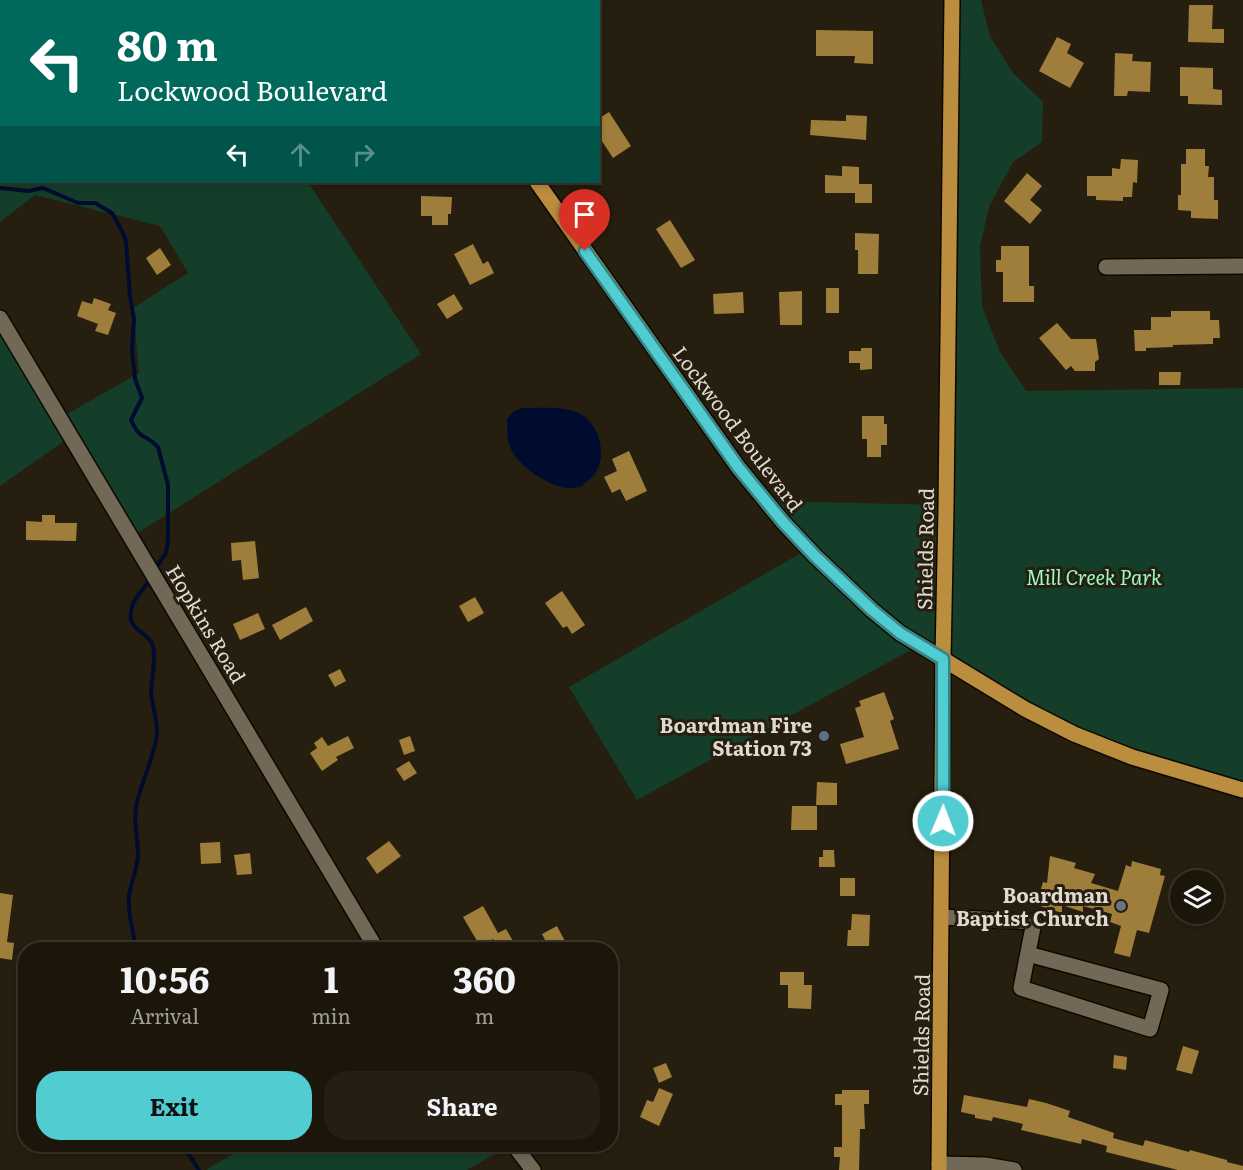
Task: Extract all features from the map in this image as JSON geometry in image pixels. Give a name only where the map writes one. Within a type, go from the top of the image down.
[{"type":"main road","name":"Shields Road","points":[[939,1167],[952,0]]},
{"type":"main road","name":"Lockwood Boulevard","points":[[538,183],[738,467],[783,522],[872,610],[900,633],[1025,709],[1074,734],[1132,758],[1243,790]]},
{"type":"street","points":[[1106,267],[1243,266]]},
{"type":"street","name":"Hopkins Road","points":[[0,318],[372,942]]},
{"type":"street","points":[[942,917],[1034,922],[1021,988],[1150,1029],[1161,990],[1028,954]]},
{"type":"street","points":[[519,1152],[533,1170]]},
{"type":"street","points":[[939,1167],[985,1165],[1014,1170]]},
{"type":"green space","name":"Mill Creek Park","points":[[952,0],[981,0],[990,36],[1013,73],[1043,102],[1042,142],[1013,162],[989,207],[980,246],[982,306],[1000,352],[1026,391],[1243,388],[1243,790],[1132,757],[920,645],[637,800],[569,687],[808,549],[766,501],[946,505]]},
{"type":"green space","points":[[0,183],[309,183],[421,354],[131,537],[70,437],[0,486],[0,318],[60,418],[139,373],[133,308],[188,273],[160,226],[35,195],[0,222]]},
{"type":"green space","points":[[236,1152],[498,1152],[467,1170],[206,1170]]},
{"type":"water","points":[[523,408],[566,409],[579,413],[592,424],[599,440],[601,458],[595,474],[581,487],[560,487],[546,481],[525,467],[512,452],[507,434],[507,419],[514,411]]},
{"type":"building","points":[[1189,5],[1213,5],[1212,29],[1224,29],[1224,43],[1188,42]]},
{"type":"building","points":[[816,30],[873,31],[873,64],[854,63],[855,56],[816,56]]},
{"type":"building","points":[[1057,37],[1071,44],[1067,53],[1084,63],[1070,88],[1039,71]]},
{"type":"building","points":[[1115,53],[1133,54],[1132,61],[1151,62],[1150,92],[1128,91],[1127,96],[1114,96]]},
{"type":"building","points":[[1180,67],[1213,68],[1213,89],[1222,90],[1222,105],[1188,104],[1188,96],[1180,96]]},
{"type":"building","points":[[609,112],[631,146],[613,158],[600,138],[600,118]]},
{"type":"building","points":[[846,115],[867,116],[866,140],[810,135],[811,120],[846,121]]},
{"type":"building","points":[[1186,149],[1205,149],[1205,166],[1209,166],[1208,177],[1214,177],[1214,200],[1218,200],[1218,219],[1191,218],[1191,211],[1178,210],[1178,195],[1181,195],[1181,164],[1186,164]]},
{"type":"building","points":[[1121,159],[1138,160],[1137,183],[1133,182],[1132,197],[1123,197],[1123,201],[1096,200],[1096,196],[1087,196],[1087,176],[1112,176],[1112,168],[1120,169]]},
{"type":"building","points":[[842,166],[859,167],[859,184],[872,184],[872,203],[855,203],[855,193],[825,193],[825,175],[842,176]]},
{"type":"building","points":[[1027,173],[1042,186],[1030,200],[1042,210],[1030,224],[1004,201]]},
{"type":"building","points":[[421,196],[452,197],[448,225],[432,225],[432,216],[421,216]]},
{"type":"building","points":[[670,220],[695,260],[681,268],[656,229]]},
{"type":"building","points":[[855,233],[879,234],[878,274],[858,274]]},
{"type":"building","points":[[473,244],[483,264],[488,261],[494,273],[470,285],[454,254]]},
{"type":"building","points":[[1001,246],[1029,246],[1029,286],[1034,286],[1034,302],[1003,302],[1003,272],[996,272],[996,260],[1001,260]]},
{"type":"building","points":[[160,248],[171,265],[157,275],[146,258]]},
{"type":"building","points":[[826,288],[839,288],[839,313],[826,313]]},
{"type":"building","points":[[802,291],[802,325],[780,325],[779,292]]},
{"type":"building","points":[[743,292],[744,313],[714,314],[713,294]]},
{"type":"building","points":[[454,294],[463,309],[447,319],[437,304]]},
{"type":"building","points":[[94,298],[111,304],[108,310],[116,313],[108,335],[95,331],[98,324],[77,316],[82,301],[92,304]]},
{"type":"building","points":[[1171,311],[1210,311],[1210,320],[1219,320],[1220,338],[1213,338],[1213,344],[1173,345],[1173,347],[1146,348],[1146,351],[1135,351],[1134,330],[1151,330],[1151,317],[1171,317]]},
{"type":"building","points":[[1057,323],[1071,339],[1096,339],[1099,359],[1095,362],[1095,371],[1075,371],[1071,366],[1066,370],[1039,338]]},
{"type":"building","points":[[861,348],[872,348],[872,369],[860,370],[860,363],[849,363],[849,351],[861,351]]},
{"type":"building","points":[[1159,372],[1181,372],[1180,385],[1159,385]]},
{"type":"building","points":[[862,416],[884,416],[884,424],[887,424],[887,445],[881,445],[881,457],[867,457],[867,439],[862,439]]},
{"type":"building","points":[[629,451],[647,491],[626,501],[620,489],[612,493],[604,477],[617,471],[612,459]]},
{"type":"building","points":[[42,515],[55,515],[55,523],[77,523],[76,541],[26,540],[26,521],[42,522]]},
{"type":"building","points":[[255,541],[259,578],[243,580],[241,560],[232,561],[231,543]]},
{"type":"building","points":[[562,591],[585,625],[572,634],[567,626],[563,628],[545,603]]},
{"type":"building","points":[[475,597],[484,613],[468,622],[459,606]]},
{"type":"building","points":[[306,607],[313,621],[280,640],[272,625]]},
{"type":"building","points":[[258,613],[265,629],[240,640],[233,624]]},
{"type":"building","points":[[340,669],[346,681],[335,687],[328,675]]},
{"type":"building","points":[[884,692],[894,719],[890,721],[899,749],[846,764],[840,744],[864,737],[855,708],[861,706],[859,701]]},
{"type":"building","points":[[348,736],[354,748],[336,757],[338,760],[322,771],[310,753],[317,748],[314,743],[322,737],[328,746]]},
{"type":"building","points":[[410,736],[415,751],[404,755],[399,740]]},
{"type":"building","points":[[409,761],[417,773],[404,781],[396,769]]},
{"type":"building","points":[[817,782],[837,783],[837,805],[816,805]]},
{"type":"building","points":[[792,806],[817,806],[817,830],[791,830]]},
{"type":"building","points":[[389,841],[401,856],[377,874],[366,858]]},
{"type":"building","points":[[220,842],[221,863],[201,864],[200,843]]},
{"type":"building","points":[[823,850],[834,850],[835,867],[819,867],[819,857],[823,857]]},
{"type":"building","points":[[250,853],[252,874],[237,875],[234,855]]},
{"type":"building","name":"Boardman Baptist Church","points":[[1050,856],[1076,863],[1074,868],[1095,874],[1091,883],[1118,891],[1126,865],[1131,867],[1132,861],[1161,869],[1160,875],[1165,876],[1149,933],[1137,930],[1130,957],[1114,953],[1121,926],[1110,922],[1112,914],[1083,906],[1083,912],[1062,905],[1062,913],[1037,905],[1043,894],[1040,892],[1043,882],[1047,883]]},
{"type":"building","points":[[840,878],[855,878],[855,896],[840,896]]},
{"type":"building","points":[[0,893],[13,895],[7,942],[14,943],[12,960],[0,958]]},
{"type":"building","points":[[483,906],[498,933],[506,929],[513,941],[495,942],[493,939],[487,942],[478,942],[463,917]]},
{"type":"building","points":[[852,914],[870,915],[869,946],[847,946]]},
{"type":"building","points":[[557,926],[565,942],[546,942],[542,934]]},
{"type":"building","points":[[780,972],[804,972],[804,985],[812,985],[811,1009],[788,1008],[788,985],[780,985]]},
{"type":"building","points":[[1183,1046],[1199,1051],[1192,1074],[1176,1070]]},
{"type":"building","points":[[1114,1055],[1127,1057],[1126,1070],[1113,1068]]},
{"type":"building","points":[[666,1063],[672,1077],[659,1083],[653,1068]]},
{"type":"building","points":[[659,1088],[673,1094],[659,1126],[640,1117],[647,1100],[653,1102]]},
{"type":"building","points":[[842,1090],[869,1090],[869,1104],[864,1104],[865,1129],[860,1129],[859,1170],[839,1170],[840,1157],[834,1157],[834,1147],[842,1147],[842,1105],[835,1105],[835,1094],[842,1094]]},
{"type":"building","points":[[964,1095],[1027,1107],[1029,1099],[1046,1103],[1070,1111],[1068,1117],[1114,1133],[1113,1138],[1143,1146],[1145,1140],[1189,1152],[1190,1150],[1243,1166],[1243,1170],[1178,1170],[1106,1152],[1107,1146],[1082,1139],[1081,1144],[1021,1130],[1023,1124],[993,1117],[992,1121],[975,1118],[975,1115],[961,1112]]},
{"type":"waterway","points":[[0,188],[28,191],[43,188],[78,203],[95,203],[112,213],[124,235],[134,319],[132,349],[135,379],[142,398],[131,420],[138,432],[158,447],[168,485],[166,553],[155,569]]},
{"type":"waterway","points":[[135,942],[129,903],[138,857],[136,808],[157,732],[151,692],[153,647],[149,639],[132,623],[131,613],[134,602],[150,579]]},
{"type":"waterway","points":[[187,1152],[199,1170]]},
{"type":"place","name":"Boardman Fire Station 73","points":[[824,736]]},
{"type":"place","name":"Boardman Baptist Church","points":[[1121,906]]},
{"type":"route","points":[[585,251],[738,467],[783,522],[842,583],[872,610],[900,633],[943,659],[943,821]]}]
